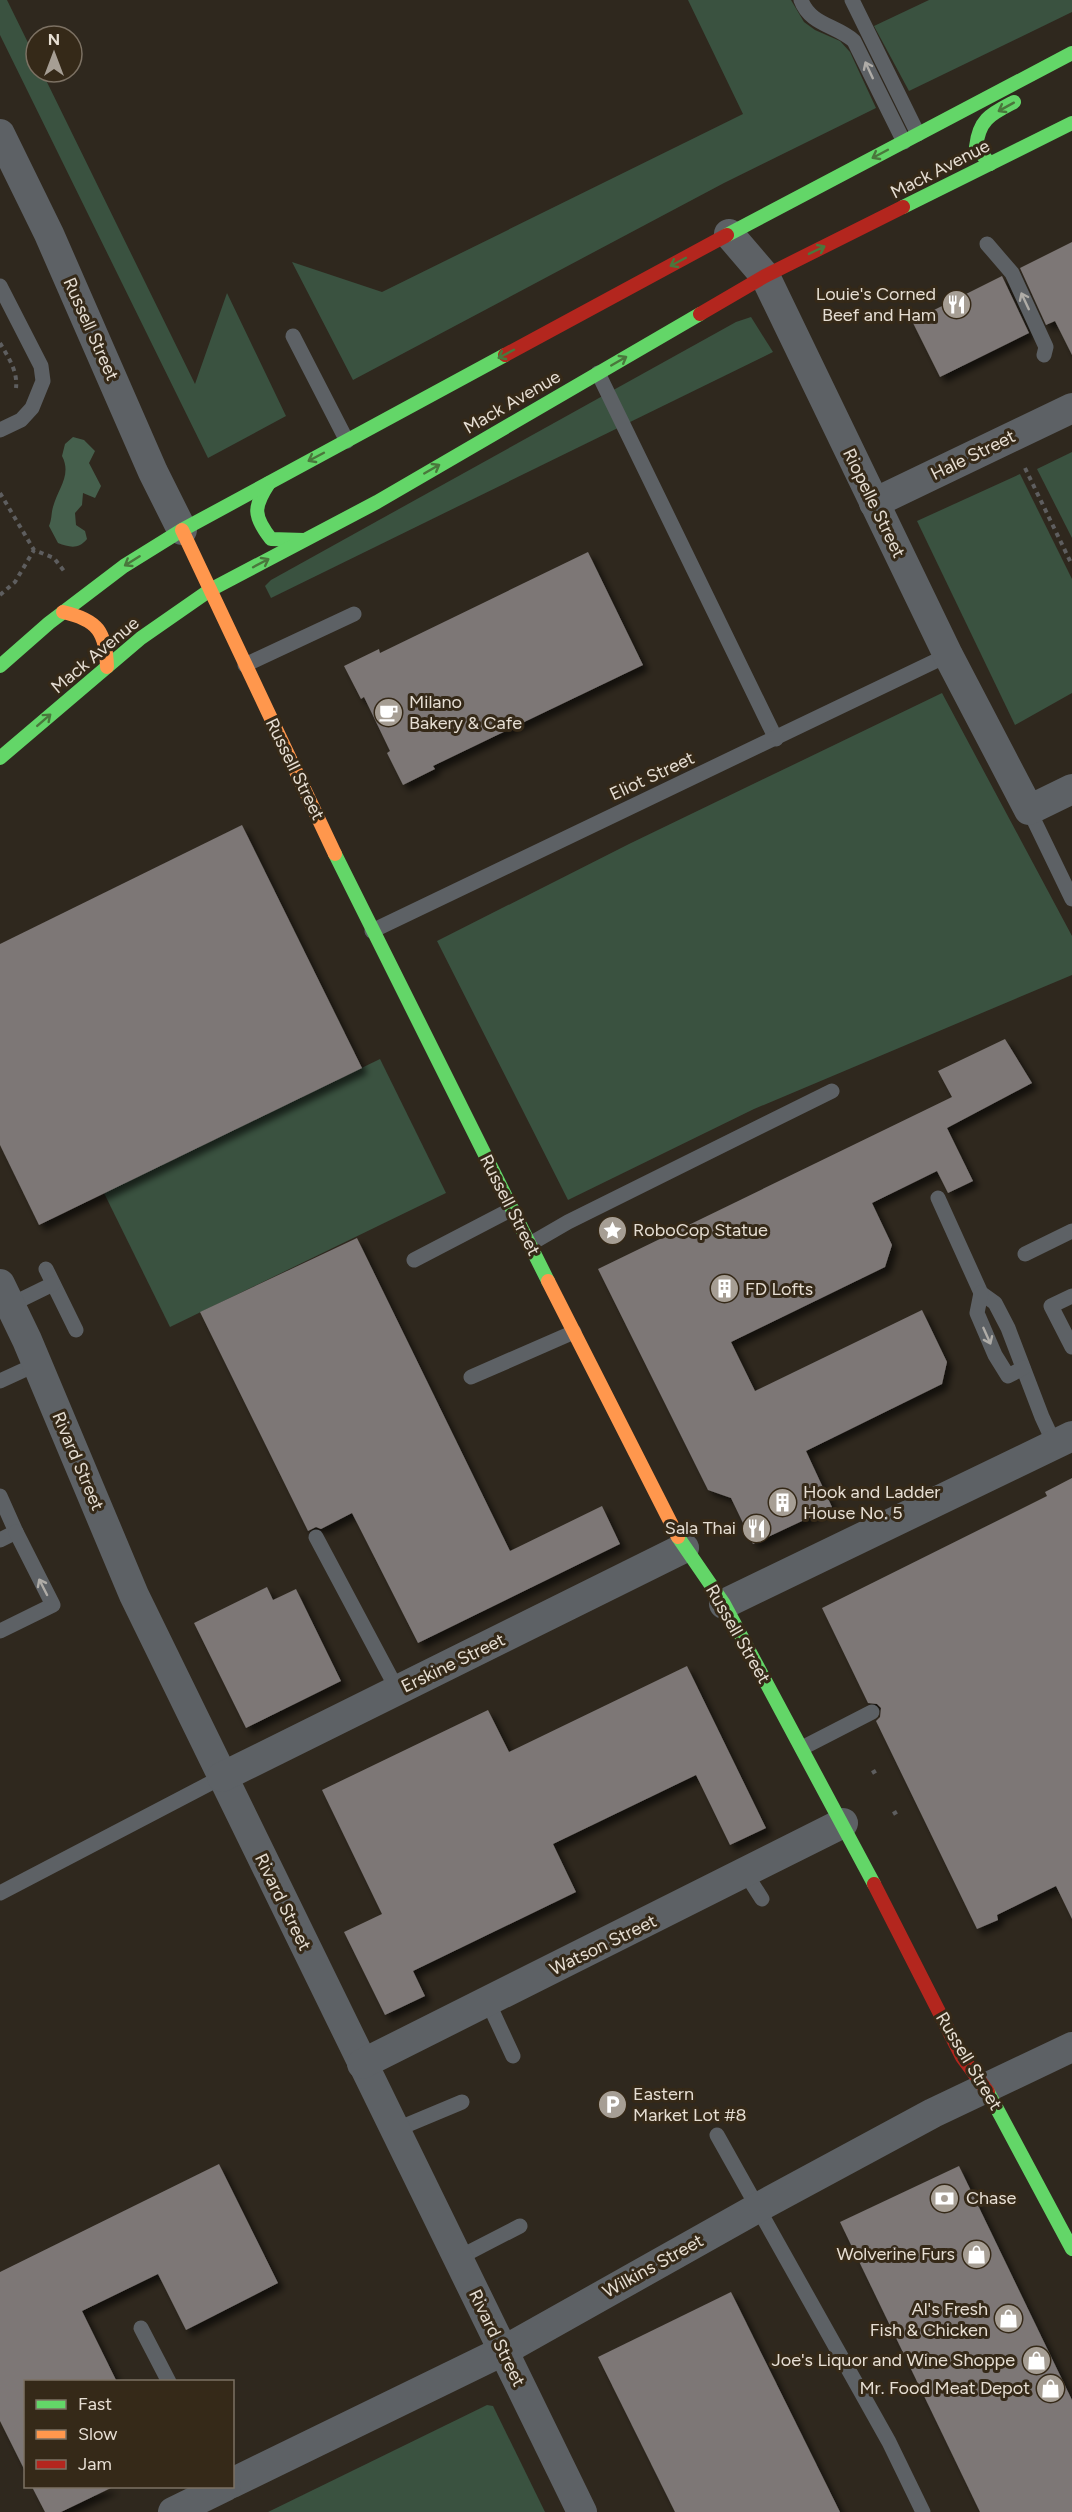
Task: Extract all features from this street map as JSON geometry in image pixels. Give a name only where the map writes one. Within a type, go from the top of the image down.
[{"type":"main road","points":[[0,666],[63,612],[124,566],[182,530],[729,234],[1072,53]]},
{"type":"main road","points":[[1046,82],[1072,62]]},
{"type":"main road","points":[[990,164],[976,147],[976,132],[983,120],[1028,94]]},
{"type":"main road","name":"Mack Avenue","points":[[0,758],[141,638],[210,590],[377,502],[765,276],[1072,123]]},
{"type":"main road","points":[[268,483],[256,502],[257,522],[271,539],[304,540]]},
{"type":"main road","name":"Russell Street","points":[[182,530],[372,931],[684,1548],[724,1604],[843,1823],[962,2057],[986,2089],[1072,2250]]},
{"type":"main road","points":[[63,612],[82,615],[97,626],[107,647],[107,667]]},
{"type":"street","name":"Russell Street","points":[[0,134],[49,234],[153,472],[182,530]]},
{"type":"street","name":"Riopelle Street","points":[[729,234],[765,276],[948,655],[1029,810]]},
{"type":"street","name":"Hale Street","points":[[874,503],[1072,408]]},
{"type":"street","points":[[1029,810],[1072,789]]},
{"type":"street","name":"Rivard Street","points":[[5,1295],[37,1364],[134,1595],[362,2064],[505,2350],[582,2512]]},
{"type":"street","points":[[724,1604],[1063,1440]]},
{"type":"street","name":"Erskine Street","points":[[222,1777],[684,1548]]},
{"type":"street","name":"Watson Street","points":[[362,2064],[746,1874],[843,1823]]},
{"type":"street","name":"Wilkins Street","points":[[234,2482],[505,2350],[759,2207],[933,2113],[1072,2047]]},
{"type":"street","name":"Wilkins Street","points":[[173,2512],[222,2488]]},
{"type":"lane","points":[[801,0],[813,19],[844,32],[854,41],[904,142]]},
{"type":"lane","points":[[852,0],[918,134]]},
{"type":"lane","points":[[987,244],[1012,273],[1046,347],[1044,355]]},
{"type":"lane","points":[[0,286],[41,366],[43,381],[32,408],[21,420],[0,430]]},
{"type":"lane","points":[[293,336],[347,441]]},
{"type":"lane","points":[[598,373],[776,739]]},
{"type":"lane","points":[[245,664],[354,614]]},
{"type":"lane","name":"Eliot Street","points":[[372,931],[948,655]]},
{"type":"lane","points":[[1029,810],[1072,898]]},
{"type":"lane","points":[[530,1244],[568,1222],[832,1091]]},
{"type":"lane","points":[[938,1198],[981,1293],[995,1303],[1008,1328],[1023,1368],[1063,1440]]},
{"type":"lane","points":[[414,1260],[512,1209]]},
{"type":"lane","points":[[1025,1254],[1072,1231]]},
{"type":"lane","points":[[46,1269],[76,1330]]},
{"type":"lane","points":[[5,1295],[53,1284]]},
{"type":"lane","points":[[981,1293],[977,1313],[995,1355],[1008,1376],[1023,1368]]},
{"type":"lane","points":[[1072,1296],[1051,1306],[1072,1347]]},
{"type":"lane","points":[[471,1377],[574,1332]]},
{"type":"lane","points":[[0,1381],[37,1364]]},
{"type":"lane","points":[[0,1496],[15,1532],[53,1605],[0,1631]]},
{"type":"lane","points":[[0,1540],[15,1532]]},
{"type":"lane","points":[[316,1538],[398,1690]]},
{"type":"lane","points":[[802,1748],[872,1712]]},
{"type":"lane","points":[[0,1893],[222,1777]]},
{"type":"lane","points":[[746,1874],[762,1899]]},
{"type":"lane","points":[[488,2002],[513,2056]]},
{"type":"lane","points":[[395,2130],[462,2102]]},
{"type":"lane","points":[[717,2135],[889,2442],[923,2512]]},
{"type":"lane","points":[[458,2258],[520,2226]]},
{"type":"lane","points":[[141,2328],[168,2380]]},
{"type":"path","points":[[0,343],[15,369],[17,379],[15,395]]},
{"type":"path","points":[[1024,468],[1072,565]]},
{"type":"path","points":[[0,493],[34,550],[54,558],[64,571]]},
{"type":"path","points":[[0,595],[15,582],[34,550]]},
{"type":"path","points":[[872,1773],[879,1769]]},
{"type":"path","points":[[893,1814],[900,1810]]},
{"type":"green space","points":[[0,0],[7,0],[24,35],[24,84],[0,35]]},
{"type":"green space","points":[[688,0],[791,0],[804,22],[815,30],[840,41],[850,52],[876,108],[724,183],[353,380],[292,262],[382,292],[743,114]]},
{"type":"green space","points":[[929,0],[1072,0],[1072,12],[909,91],[874,26]]},
{"type":"green space","points":[[24,84],[48,84],[195,384],[227,293],[286,416],[208,458]]},
{"type":"green space","points":[[751,317],[773,352],[271,598],[265,586],[271,580],[736,322]]},
{"type":"green space","points":[[73,437],[84,440],[95,451],[89,463],[101,486],[95,498],[83,493],[82,505],[75,513],[76,525],[85,531],[87,539],[73,547],[58,543],[49,526],[55,500],[65,475],[66,469],[62,456],[65,444]]},
{"type":"green space","points":[[1072,452],[1072,538],[1037,469]]},
{"type":"green space","points":[[1020,474],[1072,579],[1072,693],[1015,725],[917,521]]},
{"type":"green space","points":[[942,693],[1072,936],[1072,975],[754,1109],[568,1200],[437,941],[629,844]]},
{"type":"green space","points":[[380,1059],[446,1193],[170,1327],[104,1193]]},
{"type":"green space","points":[[487,2405],[493,2406],[545,2512],[268,2512]]},
{"type":"building","points":[[1072,242],[1072,355],[1055,321],[1046,325],[1020,268]]},
{"type":"building","points":[[1002,276],[1029,333],[940,377],[912,321]]},
{"type":"building","points":[[588,552],[643,665],[433,766],[435,769],[403,785],[387,753],[390,751],[364,697],[361,699],[344,666],[379,649],[380,653]]},
{"type":"building","points":[[242,825],[362,1068],[39,1225],[0,1145],[0,944]]},
{"type":"building","name":"FD Lofts","points":[[1005,1039],[1032,1083],[947,1128],[973,1181],[948,1193],[937,1171],[872,1203],[892,1245],[885,1267],[731,1342],[755,1391],[922,1310],[947,1362],[942,1384],[806,1451],[832,1507],[753,1544],[731,1498],[708,1490],[598,1269],[952,1097],[938,1071]]},
{"type":"building","points":[[357,1238],[510,1551],[602,1506],[620,1544],[418,1643],[352,1513],[321,1529],[316,1527],[308,1531],[200,1312]]},
{"type":"building","points":[[1072,1478],[1072,1919],[1056,1886],[997,1915],[998,1920],[977,1929],[876,1721],[880,1717],[881,1708],[877,1704],[868,1703],[822,1608],[1047,1496],[1045,1492]]},
{"type":"building","points":[[267,1587],[273,1600],[296,1589],[341,1681],[246,1728],[194,1623]]},
{"type":"building","points":[[687,1666],[766,1828],[730,1845],[696,1775],[553,1844],[576,1892],[413,1971],[425,1996],[385,2015],[344,1932],[382,1914],[322,1790],[488,1710],[509,1752]]},
{"type":"building","points":[[219,2164],[278,2283],[186,2330],[158,2274],[82,2311],[116,2380],[24,2380],[24,2469],[0,2421],[0,2272]]},
{"type":"building","points":[[959,2166],[1072,2400],[1072,2512],[980,2512],[840,2222]]},
{"type":"building","points":[[731,2292],[840,2512],[675,2512],[598,2357]]},
{"type":"building","points":[[33,2488],[111,2488],[61,2512],[45,2512]]},
{"type":"traffic: fast","points":[[727,235],[1072,53]]},
{"type":"traffic: fast","points":[[990,164],[976,147],[980,130],[987,118],[1014,102]]},
{"type":"traffic: fast","points":[[903,207],[1072,123]]},
{"type":"traffic: fast","points":[[0,758],[141,638],[210,590],[377,502],[700,314]]},
{"type":"traffic: fast","points":[[0,666],[49,623],[124,566],[182,530],[505,355]]},
{"type":"traffic: fast","points":[[269,483],[260,499],[257,511],[265,531],[271,539],[304,540]]},
{"type":"traffic: fast","points":[[335,854],[548,1281]]},
{"type":"traffic: fast","points":[[678,1537],[724,1604],[874,1884]]},
{"type":"traffic: fast","points":[[988,2092],[1072,2249]]},
{"type":"traffic: slow","points":[[182,530],[335,854]]},
{"type":"traffic: slow","points":[[63,612],[84,619],[98,629],[105,645],[107,667]]},
{"type":"traffic: slow","points":[[548,1281],[678,1537]]},
{"type":"traffic: jam","points":[[700,314],[765,276],[903,207]]},
{"type":"traffic: jam","points":[[505,355],[727,235]]},
{"type":"traffic: jam","points":[[874,1884],[962,2057],[988,2092]]},
{"type":"place","name":"Louie's Corned Beef and Ham","points":[[957,304]]},
{"type":"place","name":"Milano Bakery & Cafe","points":[[388,712]]},
{"type":"place","name":"RoboCop Statue","points":[[612,1230]]},
{"type":"place","name":"FD Lofts","points":[[724,1289]]},
{"type":"place","name":"Hook and Ladder House No. 5","points":[[782,1502]]},
{"type":"place","name":"Sala Thai","points":[[757,1528]]},
{"type":"place","name":"Eastern Market Lot #8","points":[[612,2104]]},
{"type":"place","name":"Chase","points":[[945,2198]]},
{"type":"place","name":"Wolverine Furs","points":[[976,2254]]},
{"type":"place","name":"Al's Fresh Fish & Chicken","points":[[1009,2319]]},
{"type":"place","name":"Joe's Liquor and Wine Shoppe","points":[[1036,2360]]},
{"type":"place","name":"Mr. Food Meat Depot","points":[[1051,2388]]}]
